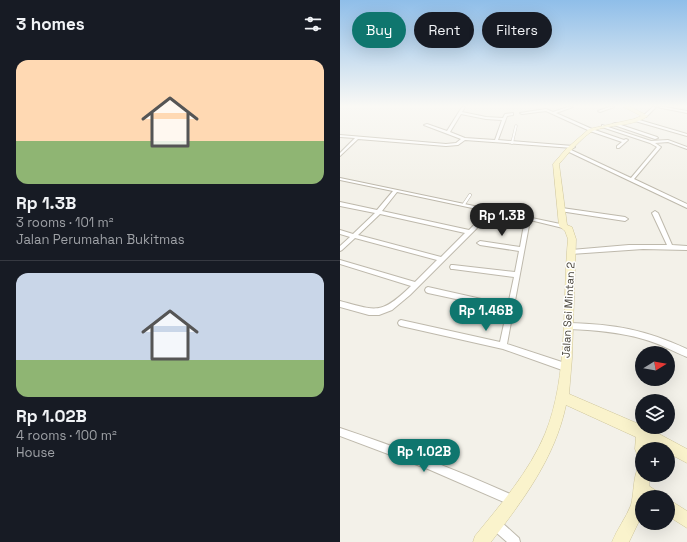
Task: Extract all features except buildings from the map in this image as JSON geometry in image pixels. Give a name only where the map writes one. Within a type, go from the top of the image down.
[{"type":"street","points":[[449,132],[464,139],[570,148],[631,180],[687,206]]},
{"type":"street","points":[[496,142],[500,132]]},
{"type":"street","name":"Jalan Sei Mintan 2","points":[[481,542],[513,501],[535,467],[552,433],[562,397],[569,326],[571,234],[568,229],[563,226],[556,168],[558,161],[588,132]]},
{"type":"street","points":[[599,132],[626,140],[618,147]]},
{"type":"street","points":[[622,132],[651,142],[659,147],[631,180]]},
{"type":"street","points":[[640,132],[656,138]]},
{"type":"street","points":[[340,136],[446,145],[457,144],[464,139]]},
{"type":"street","points":[[340,155],[357,138]]},
{"type":"street","points":[[651,142],[668,141],[687,148]]},
{"type":"street","points":[[340,179],[563,226]]},
{"type":"street","points":[[340,250],[378,213],[396,191]]},
{"type":"street","points":[[340,204],[469,232]]},
{"type":"street","points":[[562,210],[625,220]]},
{"type":"street","points":[[340,304],[369,312],[379,312],[390,308],[469,232],[494,211]]},
{"type":"street","points":[[655,213],[670,246]]},
{"type":"street","points":[[503,346],[528,219]]},
{"type":"street","points":[[340,232],[441,259]]},
{"type":"street","points":[[480,242],[522,249]]},
{"type":"street","points":[[571,252],[670,246],[687,248]]},
{"type":"street","points":[[340,262],[415,285]]},
{"type":"street","points":[[453,267],[517,275]]},
{"type":"street","points":[[428,290],[510,308]]},
{"type":"street","points":[[401,323],[503,346],[565,367]]},
{"type":"street","points":[[569,326],[609,327],[629,331],[687,353]]},
{"type":"street","points":[[562,397],[635,429]]},
{"type":"street","points":[[340,432],[410,455],[461,476],[513,501]]},
{"type":"street","points":[[645,434],[687,456]]},
{"type":"street","points":[[620,542],[637,513],[646,487]]},
{"type":"street","points":[[675,512],[687,520]]},
{"type":"street","points":[[495,524],[515,542]]},
{"type":"lane","points":[[512,143],[515,132]]},
{"type":"lane","points":[[464,204],[470,195]]}]
